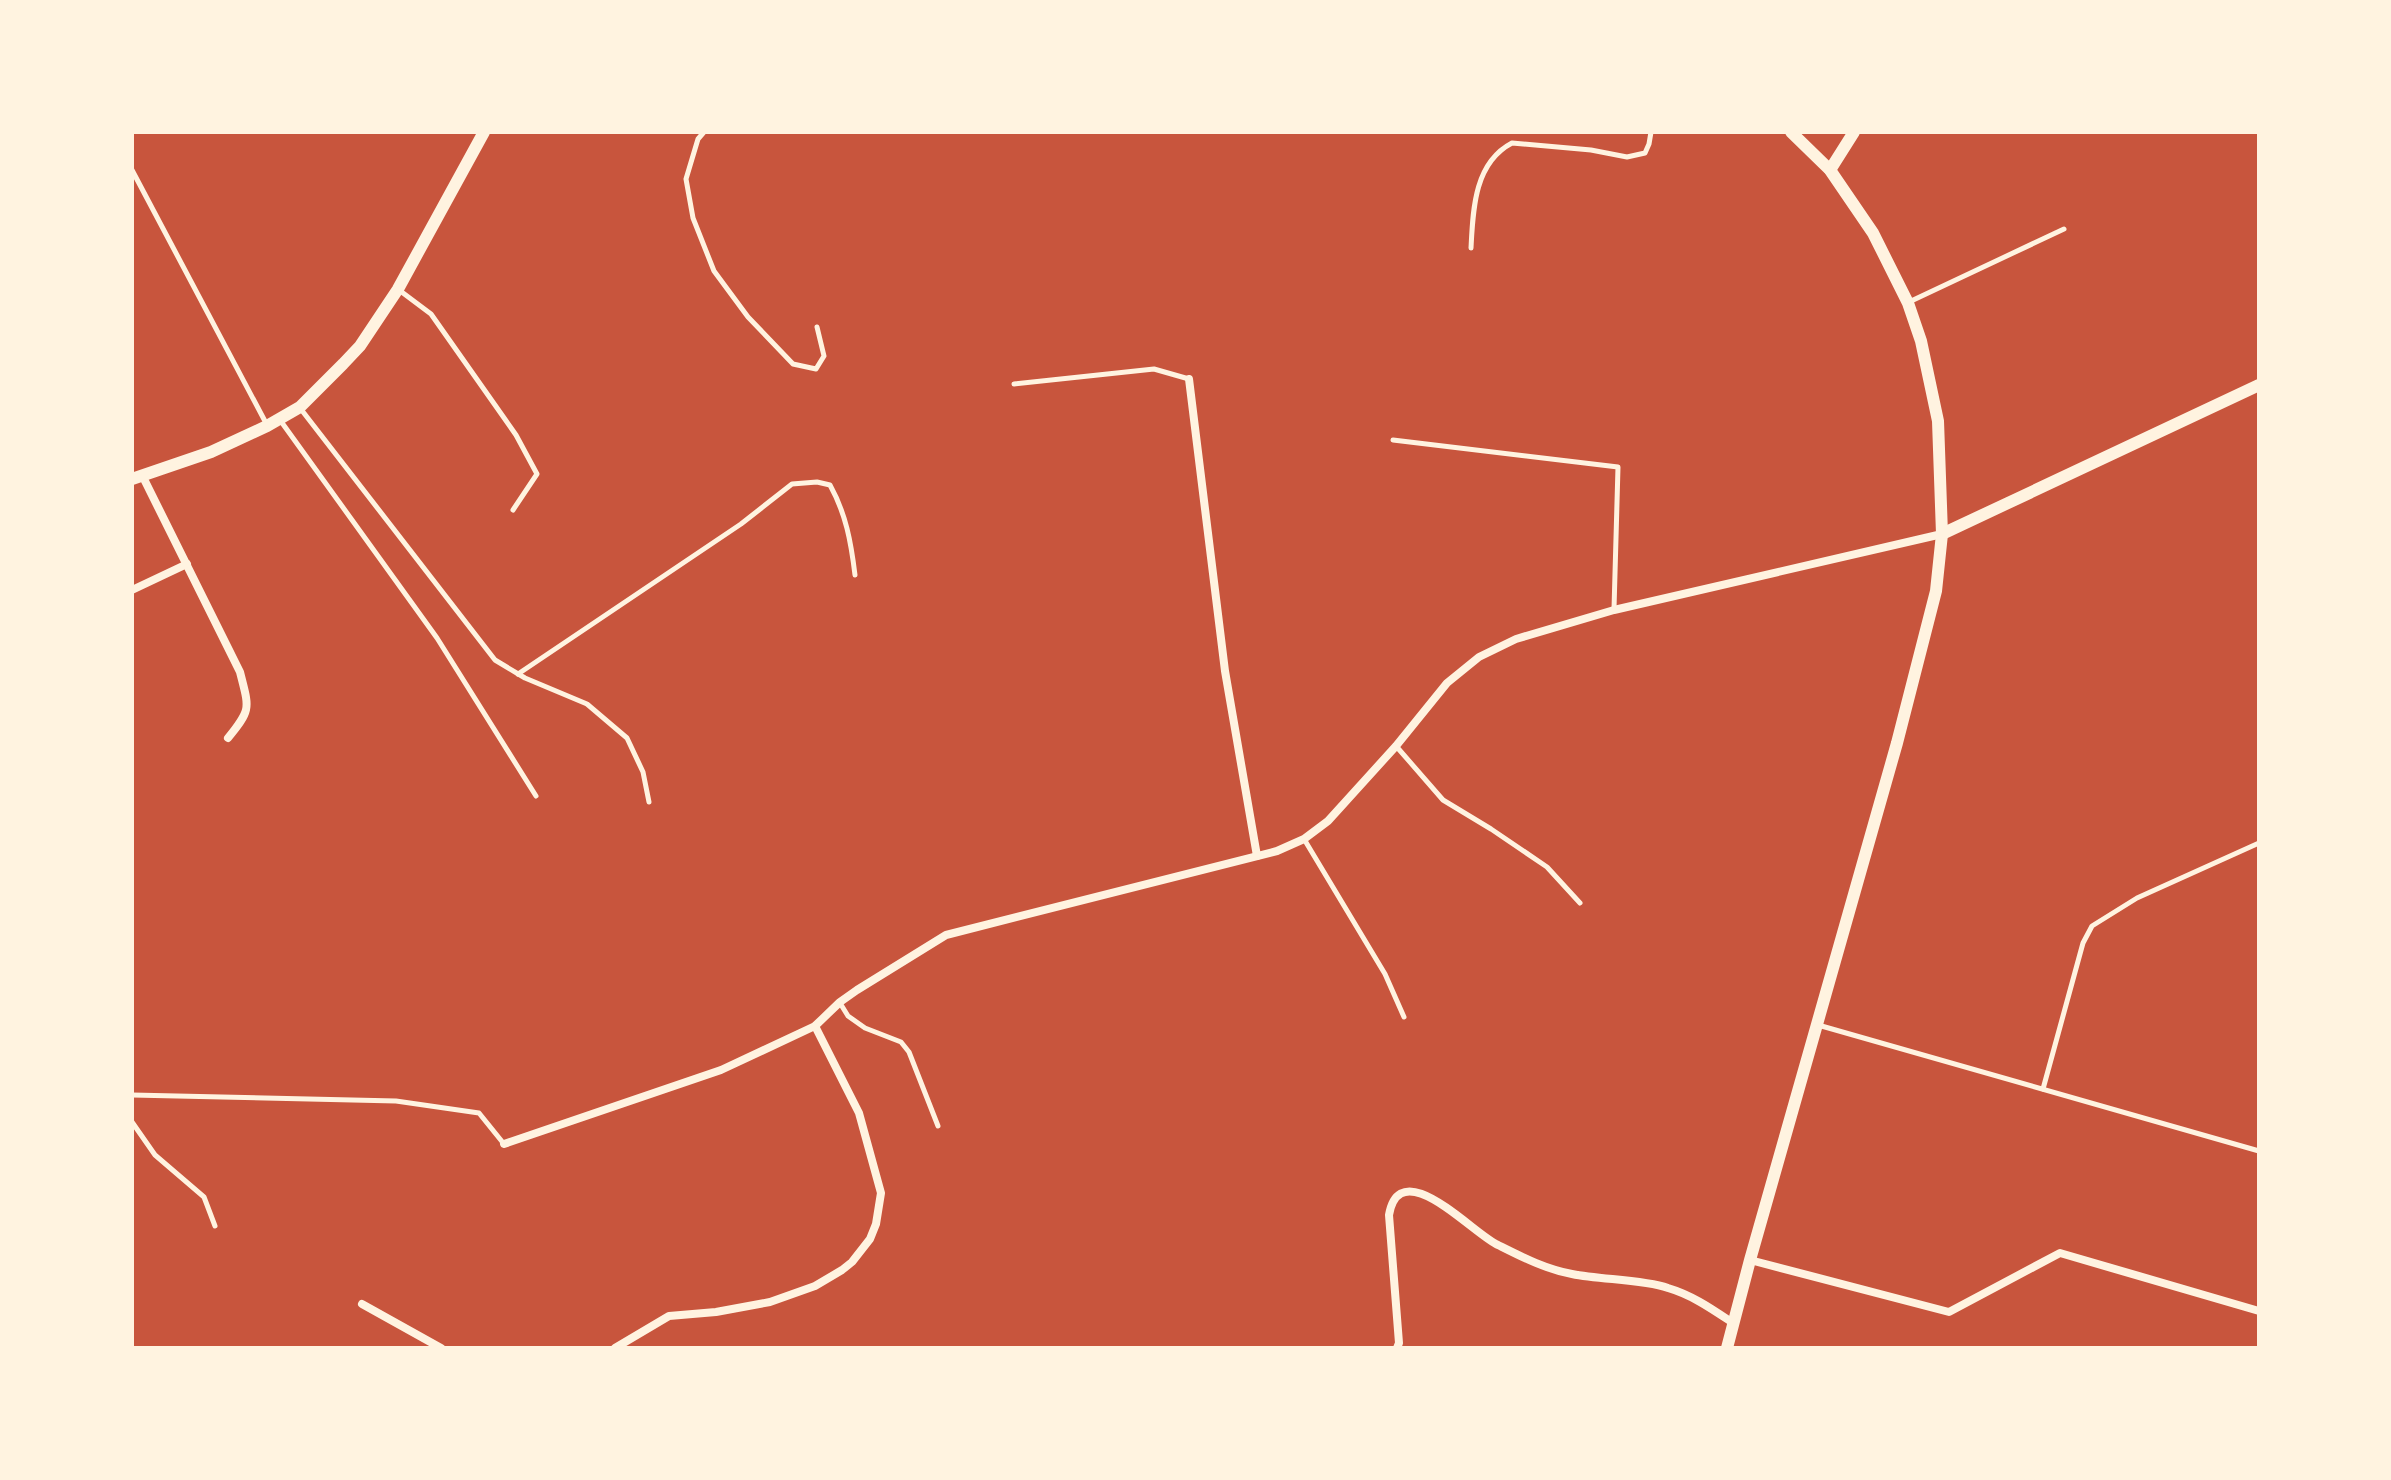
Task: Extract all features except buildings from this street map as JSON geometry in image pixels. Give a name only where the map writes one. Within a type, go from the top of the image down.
[{"type":"street","points":[[228,738],[244,718],[248,703],[240,672],[187,564],[138,478],[211,452],[300,407],[360,346],[398,289],[484,132]]},
{"type":"street","points":[[1727,1348],[1897,743],[1936,591],[1942,534],[1938,421],[1921,341],[1908,303],[1873,233],[1830,170],[1791,132]]},
{"type":"street","points":[[1830,170],[1854,132]]},
{"type":"street","points":[[1189,379],[1225,671],[1257,856]]},
{"type":"street","points":[[504,1144],[721,1070],[815,1026],[840,1002],[946,935],[1277,851],[1304,839],[1328,821],[1396,746],[1447,683],[1479,657],[1516,639],[1614,610],[1942,534],[2259,385]]},
{"type":"street","points":[[132,590],[187,564]]},
{"type":"street","points":[[615,1348],[669,1316],[716,1312],[770,1302],[815,1286],[852,1262],[870,1239],[881,1193],[859,1113],[815,1026]]},
{"type":"street","points":[[1397,1348],[1389,1215],[1392,1202],[1405,1191],[1418,1191],[1432,1197],[1487,1240],[1543,1267],[1572,1275],[1667,1287],[1704,1304],[1733,1323]]},
{"type":"street","points":[[1750,1260],[1949,1312],[2060,1253],[2259,1311]]},
{"type":"street","points":[[362,1304],[441,1348]]},
{"type":"lane","points":[[704,132],[698,139],[686,179],[693,218],[714,271],[748,317],[793,364],[816,369],[824,356],[817,327]]},
{"type":"lane","points":[[1471,248],[1474,201],[1487,167],[1502,149],[1512,143],[1591,150],[1627,157],[1645,153],[1651,132]]},
{"type":"lane","points":[[132,170],[273,422],[437,638],[536,796]]},
{"type":"lane","points":[[1908,303],[2064,229]]},
{"type":"lane","points":[[398,289],[431,314],[516,435],[537,474],[513,510]]},
{"type":"lane","points":[[1014,384],[1154,369],[1189,379]]},
{"type":"lane","points":[[300,407],[495,660],[518,674],[587,704],[627,738],[643,772],[649,802]]},
{"type":"lane","points":[[1393,440],[1618,467],[1614,610]]},
{"type":"lane","points":[[518,674],[741,524],[792,484],[817,482],[830,485],[849,533],[855,575]]},
{"type":"lane","points":[[1396,746],[1443,800],[1547,867],[1580,903]]},
{"type":"lane","points":[[1304,839],[1385,974],[1404,1017]]},
{"type":"lane","points":[[2043,1089],[2083,943],[2092,926],[2137,898],[2259,843]]},
{"type":"lane","points":[[840,1002],[848,1016],[865,1028],[901,1042],[909,1052],[938,1126]]},
{"type":"lane","points":[[1817,1025],[2259,1151]]},
{"type":"lane","points":[[132,1095],[396,1101],[479,1113],[504,1144]]},
{"type":"lane","points":[[132,1122],[155,1155],[204,1197],[215,1226]]}]
